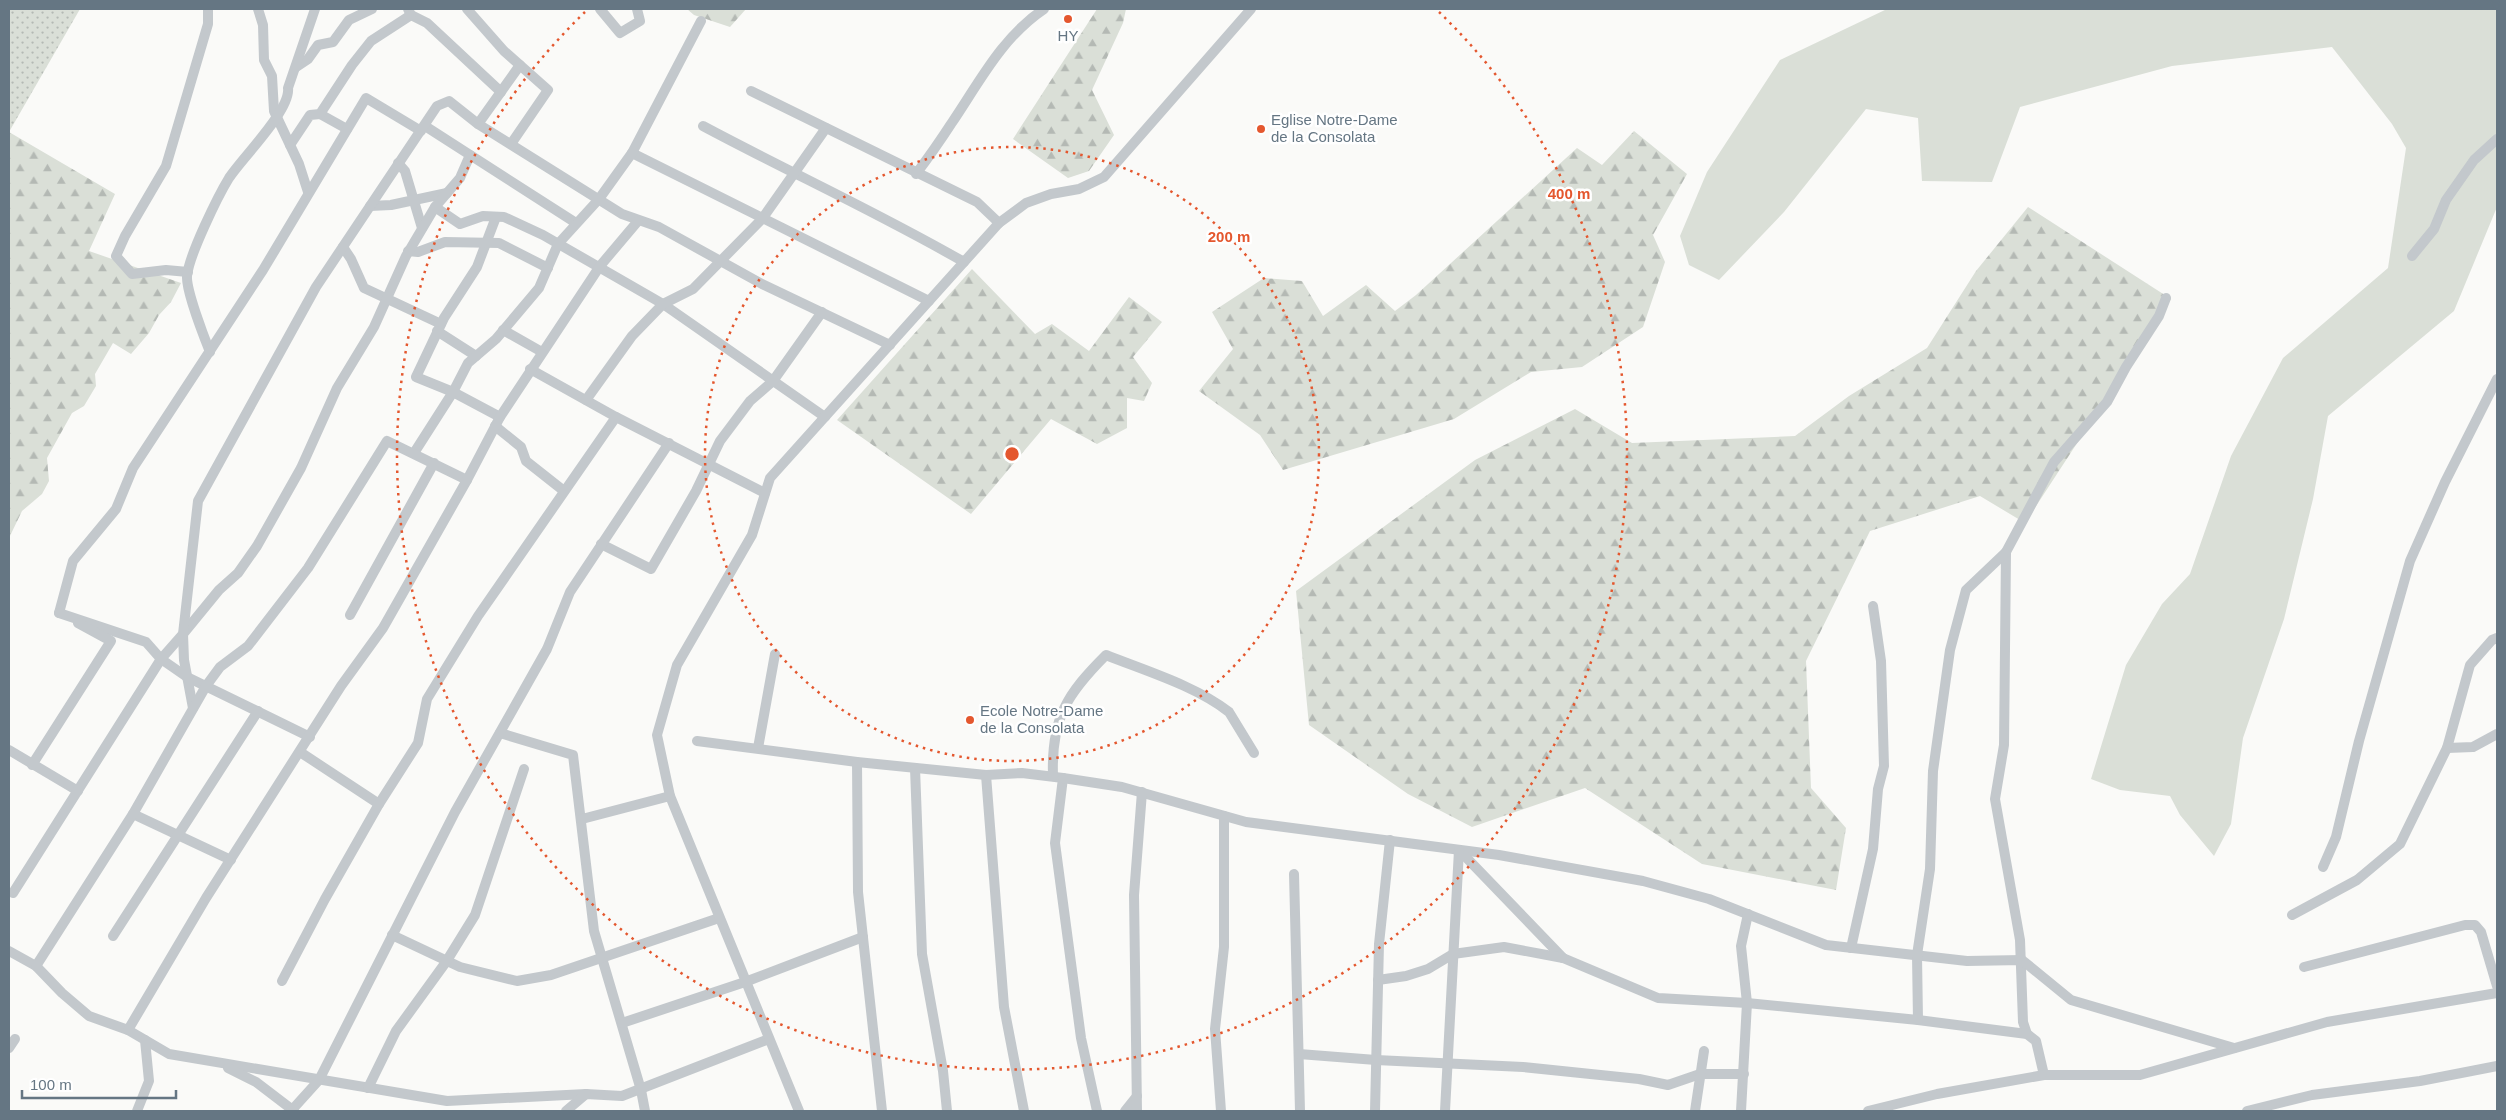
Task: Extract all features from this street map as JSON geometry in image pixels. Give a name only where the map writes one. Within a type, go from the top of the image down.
[{"type":"street","points":[[188,272],[166,270],[132,274],[116,256],[125,236],[166,166],[208,24],[208,9]]},
{"type":"street","points":[[258,9],[263,25],[264,60],[272,76],[276,115],[308,192]]},
{"type":"street","points":[[210,352],[199,325],[187,277],[188,272],[196,248],[228,179],[259,139],[270,130],[276,115],[289,96],[288,88],[315,9]]},
{"type":"street","points":[[296,67],[308,59],[318,45],[333,42],[349,20],[372,9]]},
{"type":"street","points":[[467,9],[520,65],[548,90],[511,144]]},
{"type":"street","points":[[600,9],[620,33],[640,21],[637,9]]},
{"type":"street","points":[[916,174],[950,126],[998,50],[1044,9]]},
{"type":"street","points":[[799,1111],[670,796],[657,736],[677,665],[752,535],[770,478],[999,223],[1026,203],[1051,194],[1079,189],[1104,176],[1250,9]]},
{"type":"street","points":[[320,114],[352,65],[372,41],[409,12],[427,23],[501,92]]},
{"type":"street","points":[[414,453],[453,392],[468,363],[503,330],[539,288],[558,244],[599,198],[632,153],[701,22]]},
{"type":"street","points":[[478,124],[520,65]]},
{"type":"street","points":[[751,92],[916,174],[977,202],[999,223]]},
{"type":"street","points":[[59,613],[73,561],[116,509],[122,491],[130,480],[133,468],[263,270],[366,98],[470,155],[576,223]]},
{"type":"street","points":[[194,708],[192,691],[186,677],[183,634],[198,501],[292,328],[343,247],[437,106],[449,101],[478,124],[638,220],[659,227],[762,284],[890,345]]},
{"type":"street","points":[[290,145],[310,115],[320,114],[347,129]]},
{"type":"street","points":[[703,126],[793,174],[899,225],[964,262]]},
{"type":"street","points":[[586,400],[632,336],[663,304],[693,289],[762,219],[826,128]]},
{"type":"street","points":[[2412,256],[2434,229],[2446,200],[2474,160],[2497,139]]},
{"type":"street","points":[[632,153],[929,301]]},
{"type":"street","points":[[13,893],[161,659],[219,590],[238,573],[257,546],[276,509],[301,468],[337,388],[374,327],[408,251],[435,207],[460,178],[470,155]]},
{"type":"street","points":[[398,163],[405,171],[415,199],[422,228]]},
{"type":"street","points":[[370,206],[391,205],[447,192]]},
{"type":"street","points":[[435,207],[460,224],[483,216],[504,217],[600,266],[663,304],[825,417]]},
{"type":"street","points":[[496,216],[488,243],[476,267],[439,327],[416,377],[453,392],[498,421],[521,448],[526,461],[564,491]]},
{"type":"street","points":[[128,1030],[231,860],[341,686],[383,628],[467,480],[498,421],[530,368],[600,266],[638,220]]},
{"type":"street","points":[[408,251],[418,252],[445,242],[499,243],[548,268]]},
{"type":"street","points":[[343,247],[351,259],[364,288],[439,327],[476,356]]},
{"type":"street","points":[[1918,1020],[1917,955],[1930,869],[1934,771],[1950,650],[1966,590],[2006,552],[2054,462],[2107,402],[2126,366],[2159,316],[2166,298]]},
{"type":"street","points":[[601,544],[651,570],[720,442],[750,401],[773,381],[822,312]]},
{"type":"street","points":[[503,330],[542,352]]},
{"type":"street","points":[[530,368],[708,466],[765,493]]},
{"type":"street","points":[[2323,867],[2336,837],[2359,741],[2410,561],[2445,482],[2497,379]]},
{"type":"street","points":[[282,981],[324,899],[379,804],[418,743],[427,699],[478,616],[616,417]]},
{"type":"street","points":[[36,966],[133,814],[206,686],[220,667],[248,646],[308,568],[387,441],[467,480]]},
{"type":"street","points":[[218,1063],[256,1082],[293,1111],[319,1080],[392,935],[547,649],[570,592],[669,443]]},
{"type":"street","points":[[350,615],[434,464]]},
{"type":"street","points":[[2006,552],[2004,745],[1995,799],[2012,889],[2022,960],[2023,1022],[2028,1034],[2036,1041],[2044,1075]]},
{"type":"street","points":[[1850,948],[1873,849],[1878,790],[1884,766],[1881,661],[1873,606]]},
{"type":"street","points":[[59,613],[146,642],[161,659],[186,677],[310,736]]},
{"type":"street","points":[[32,765],[111,641],[59,613]]},
{"type":"street","points":[[2292,915],[2357,880],[2400,844],[2447,748],[2470,665],[2497,638]]},
{"type":"street","points":[[758,748],[775,654]]},
{"type":"street","points":[[1097,1111],[1081,1038],[1055,843],[1058,777],[1052,764],[1062,709],[1073,690],[1106,655],[1204,696],[1224,708],[1229,712],[1254,753]]},
{"type":"street","points":[[113,936],[180,835],[258,710]]},
{"type":"street","points":[[500,733],[573,755],[594,931],[641,1090],[645,1111]]},
{"type":"street","points":[[2447,748],[2473,747],[2497,734]]},
{"type":"street","points":[[697,741],[857,762],[986,775],[1022,773],[1122,786],[1246,822],[1459,850],[1642,881],[1709,899],[1826,945],[1967,961],[2022,960],[2071,1000],[2234,1048]]},
{"type":"street","points":[[9,750],[78,791]]},
{"type":"street","points":[[300,752],[379,804]]},
{"type":"street","points":[[857,762],[858,892],[882,1111]]},
{"type":"street","points":[[915,768],[922,954],[943,1071],[946,1111]]},
{"type":"street","points":[[368,1088],[396,1031],[446,962],[475,916],[524,769]]},
{"type":"street","points":[[986,775],[1004,1006],[1024,1111]]},
{"type":"street","points":[[1137,1111],[1134,895],[1142,792]]},
{"type":"street","points":[[582,819],[670,796]]},
{"type":"street","points":[[133,814],[231,860]]},
{"type":"street","points":[[1221,1111],[1215,1028],[1224,947],[1224,816]]},
{"type":"street","points":[[1375,1111],[1379,944],[1390,840]]},
{"type":"street","points":[[1445,1111],[1459,850]]},
{"type":"street","points":[[1459,850],[1563,958]]},
{"type":"street","points":[[1294,874],[1300,1111]]},
{"type":"street","points":[[1741,1111],[1746,1004],[1741,946],[1748,914]]},
{"type":"street","points":[[392,935],[446,962],[517,982],[551,975],[719,918]]},
{"type":"street","points":[[2304,967],[2465,925],[2475,925],[2480,932],[2497,986]]},
{"type":"street","points":[[622,1023],[745,982],[863,937]]},
{"type":"street","points":[[1378,980],[1406,976],[1428,969],[1453,954],[1504,947],[1563,958],[1658,998],[1918,1020],[2028,1034]]},
{"type":"street","points":[[9,951],[36,966],[62,993],[89,1016],[128,1030],[168,1054],[447,1101],[586,1094],[622,1096],[769,1039]]},
{"type":"street","points":[[1868,1111],[1937,1094],[2044,1075],[2140,1075],[2327,1022],[2497,993]]},
{"type":"street","points":[[137,1111],[149,1081],[145,1040]]},
{"type":"street","points":[[1695,1111],[1704,1051]]},
{"type":"street","points":[[1299,1054],[1532,1068],[1639,1079],[1668,1085],[1700,1074],[1744,1074]]},
{"type":"street","points":[[2247,1111],[2312,1096],[2420,1081],[2497,1066]]},
{"type":"street","points":[[566,1111],[586,1094]]},
{"type":"street","points":[[1125,1111],[1137,1096]]},
{"type":"green space","points":[[9,9],[80,9],[9,132]]},
{"type":"green space","points":[[687,9],[746,9],[730,27],[694,15]]},
{"type":"green space","points":[[1097,9],[1126,9],[1123,23],[1092,90],[1114,135],[1089,171],[1068,178],[1013,139]]},
{"type":"green space","points":[[1887,9],[2497,9],[2497,207],[2454,311],[2328,416],[2313,499],[2284,619],[2243,738],[2231,824],[2214,856],[2180,815],[2170,796],[2120,790],[2091,779],[2126,665],[2162,604],[2190,574],[2231,456],[2283,358],[2388,268],[2406,148],[2392,124],[2332,47],[2172,66],[2020,107],[1992,182],[1922,181],[1918,118],[1866,109],[1784,212],[1719,280],[1689,265],[1680,236],[1707,172],[1780,60]]},
{"type":"green space","points":[[1634,131],[1687,174],[1653,235],[1665,262],[1643,327],[1582,367],[1531,372],[1454,419],[1283,470],[1260,435],[1199,391],[1233,349],[1212,312],[1264,278],[1302,281],[1323,316],[1366,285],[1395,311],[1416,295],[1577,148],[1602,165]]},
{"type":"green space","points":[[9,132],[115,194],[89,251],[181,283],[171,302],[159,315],[149,333],[131,354],[113,343],[95,374],[96,386],[84,406],[72,413],[47,458],[49,481],[42,494],[22,511],[9,538]]},
{"type":"green space","points":[[2028,207],[2171,299],[2025,523],[1980,496],[1870,531],[1806,661],[1811,788],[1846,828],[1836,890],[1702,864],[1585,788],[1472,827],[1408,794],[1309,725],[1296,591],[1475,460],[1575,409],[1632,443],[1795,436],[1849,396],[1927,348],[1976,271]]},
{"type":"green space","points":[[972,269],[1035,334],[1052,324],[1089,351],[1129,297],[1162,322],[1133,357],[1152,383],[1144,401],[1127,398],[1127,428],[1097,444],[1051,419],[971,514],[837,420]]},
{"type":"place","name":"HY","points":[[1068,19]]},
{"type":"place","name":"Eglise Notre-Dame de la Consolata","points":[[1261,129]]},
{"type":"place","name":"Ecole Notre-Dame de la Consolata","points":[[970,720]]}]
